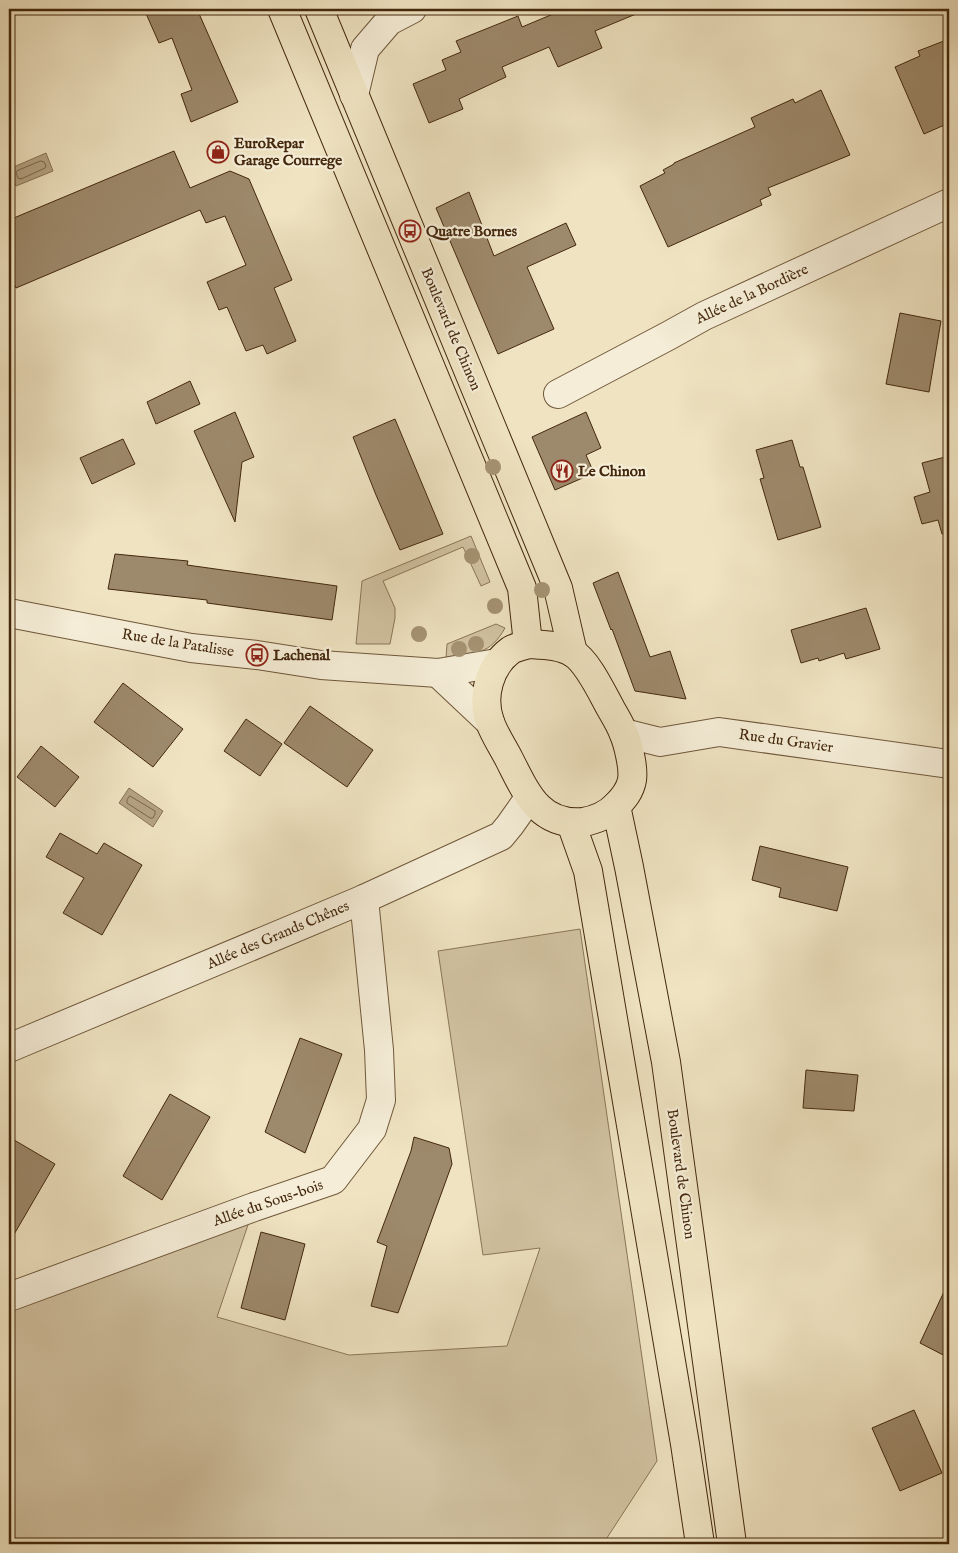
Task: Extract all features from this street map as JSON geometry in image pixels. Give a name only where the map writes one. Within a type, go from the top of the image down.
[{"type":"main road","points":[[282,9],[522,588],[528,644]]},
{"type":"main road","name":"Boulevard de Chinon","points":[[319,9],[558,588],[573,653]]},
{"type":"main road","points":[[528,644],[551,645],[573,653],[589,670],[624,733],[631,761],[632,779],[628,793],[606,814],[590,821],[571,823],[545,814],[529,798],[490,722],[486,702],[488,686],[497,663],[512,649],[528,644]]},
{"type":"main road","name":"Boulevard de Chinon","points":[[616,806],[666,1062],[732,1544]]},
{"type":"main road","points":[[571,823],[588,871],[685,1444],[700,1544]]},
{"type":"street","points":[[354,95],[365,49],[389,21],[412,9]]},
{"type":"street","name":"Allée de la Bordière","points":[[558,394],[704,316],[949,203]]},
{"type":"street","name":"Rue de la Patalisse","points":[[9,613],[191,648],[257,655],[321,665],[438,673],[497,663]]},
{"type":"street","points":[[438,673],[490,722]]},
{"type":"street","name":"Rue du Gravier","points":[[624,733],[660,742],[719,732],[949,764]]},
{"type":"street","name":"Allée des Grands Chênes","points":[[9,1048],[364,899],[501,836],[529,798]]},
{"type":"street","name":"Allée du Sous-bois","points":[[9,1297],[333,1180],[372,1129],[381,1100],[379,1050],[364,899]]},
{"type":"shaded area","points":[[471,536],[490,582],[481,586],[463,547],[383,581],[395,608],[390,644],[356,644],[362,581]]},
{"type":"shaded area","points":[[496,624],[505,628],[500,637],[487,648],[465,656],[446,658],[447,644]]},
{"type":"shaded area","points":[[580,929],[657,1461],[603,1544],[9,1544],[9,1297],[254,1207],[217,1317],[349,1355],[507,1346],[540,1248],[483,1255],[438,951]]},
{"type":"water","points":[[46,153],[53,171],[16,186],[9,169]]},
{"type":"water","points":[[129,788],[163,811],[153,827],[119,803]]},
{"type":"building","points":[[144,9],[197,9],[238,102],[191,122],[181,94],[192,90],[172,38],[159,43]]},
{"type":"building","points":[[565,9],[648,9],[595,31],[602,48],[558,67],[549,47],[502,67],[506,77],[459,99],[463,109],[429,123],[413,84],[446,70],[442,60],[461,52],[456,41],[518,16],[522,27]]},
{"type":"building","points":[[949,39],[949,123],[924,134],[895,67],[920,56],[918,51]]},
{"type":"building","points":[[821,90],[850,155],[768,188],[771,195],[760,200],[762,205],[668,247],[640,186],[665,173],[663,170],[674,163],[755,127],[751,118],[793,99],[795,103]]},
{"type":"building","points":[[174,151],[190,188],[230,171],[249,179],[292,280],[274,288],[296,341],[267,354],[263,345],[246,351],[227,307],[219,310],[207,282],[246,265],[225,216],[206,223],[200,210],[16,288],[9,270],[9,220]]},
{"type":"building","points":[[469,192],[494,256],[566,223],[576,245],[527,267],[554,329],[498,354],[436,208]]},
{"type":"building","points":[[900,313],[941,321],[929,392],[886,384]]},
{"type":"building","points":[[190,381],[200,404],[156,424],[147,402]]},
{"type":"building","points":[[235,412],[254,457],[242,462],[235,522],[194,431]]},
{"type":"building","points":[[586,412],[601,448],[586,455],[594,473],[555,490],[532,437]]},
{"type":"building","points":[[395,419],[443,534],[400,550],[353,437]]},
{"type":"building","points":[[123,439],[135,464],[92,484],[80,458]]},
{"type":"building","points":[[792,440],[800,467],[803,467],[821,527],[778,540],[760,479],[764,478],[756,450]]},
{"type":"building","points":[[949,456],[949,533],[942,534],[938,520],[922,524],[914,497],[930,492],[922,463]]},
{"type":"building","points":[[115,554],[188,561],[187,565],[337,586],[332,620],[207,603],[207,600],[108,589]]},
{"type":"building","points":[[618,572],[650,657],[670,651],[686,699],[635,691],[593,583]]},
{"type":"building","points":[[866,608],[880,649],[846,659],[844,653],[819,661],[818,658],[801,663],[791,630]]},
{"type":"building","points":[[123,683],[183,729],[153,767],[94,722]]},
{"type":"building","points":[[310,706],[373,750],[347,787],[284,743]]},
{"type":"building","points":[[246,719],[282,744],[260,776],[224,751]]},
{"type":"building","points":[[41,746],[79,777],[55,807],[17,777]]},
{"type":"building","points":[[60,833],[97,854],[104,843],[142,865],[102,935],[63,913],[84,878],[46,857]]},
{"type":"building","points":[[760,846],[848,867],[837,911],[779,897],[781,888],[752,880]]},
{"type":"building","points":[[300,1038],[342,1054],[305,1153],[265,1132]]},
{"type":"building","points":[[806,1070],[858,1075],[854,1111],[803,1108]]},
{"type":"building","points":[[170,1094],[210,1117],[162,1200],[123,1176]]},
{"type":"building","points":[[9,1137],[55,1164],[9,1243]]},
{"type":"building","points":[[414,1137],[449,1148],[452,1164],[398,1313],[371,1306],[387,1246],[377,1242],[411,1151]]},
{"type":"building","points":[[261,1232],[305,1244],[285,1320],[241,1308]]},
{"type":"building","points":[[949,1281],[949,1358],[920,1343]]},
{"type":"building","points":[[914,1410],[942,1473],[900,1491],[872,1428]]},
{"type":"place","name":"EuroRepar Garage Courrege","points":[[218,152]]},
{"type":"place","name":"Quatre Bornes","points":[[410,231]]},
{"type":"place","name":"Le Chinon","points":[[562,471]]},
{"type":"place","name":"Lachenal","points":[[257,655]]}]
